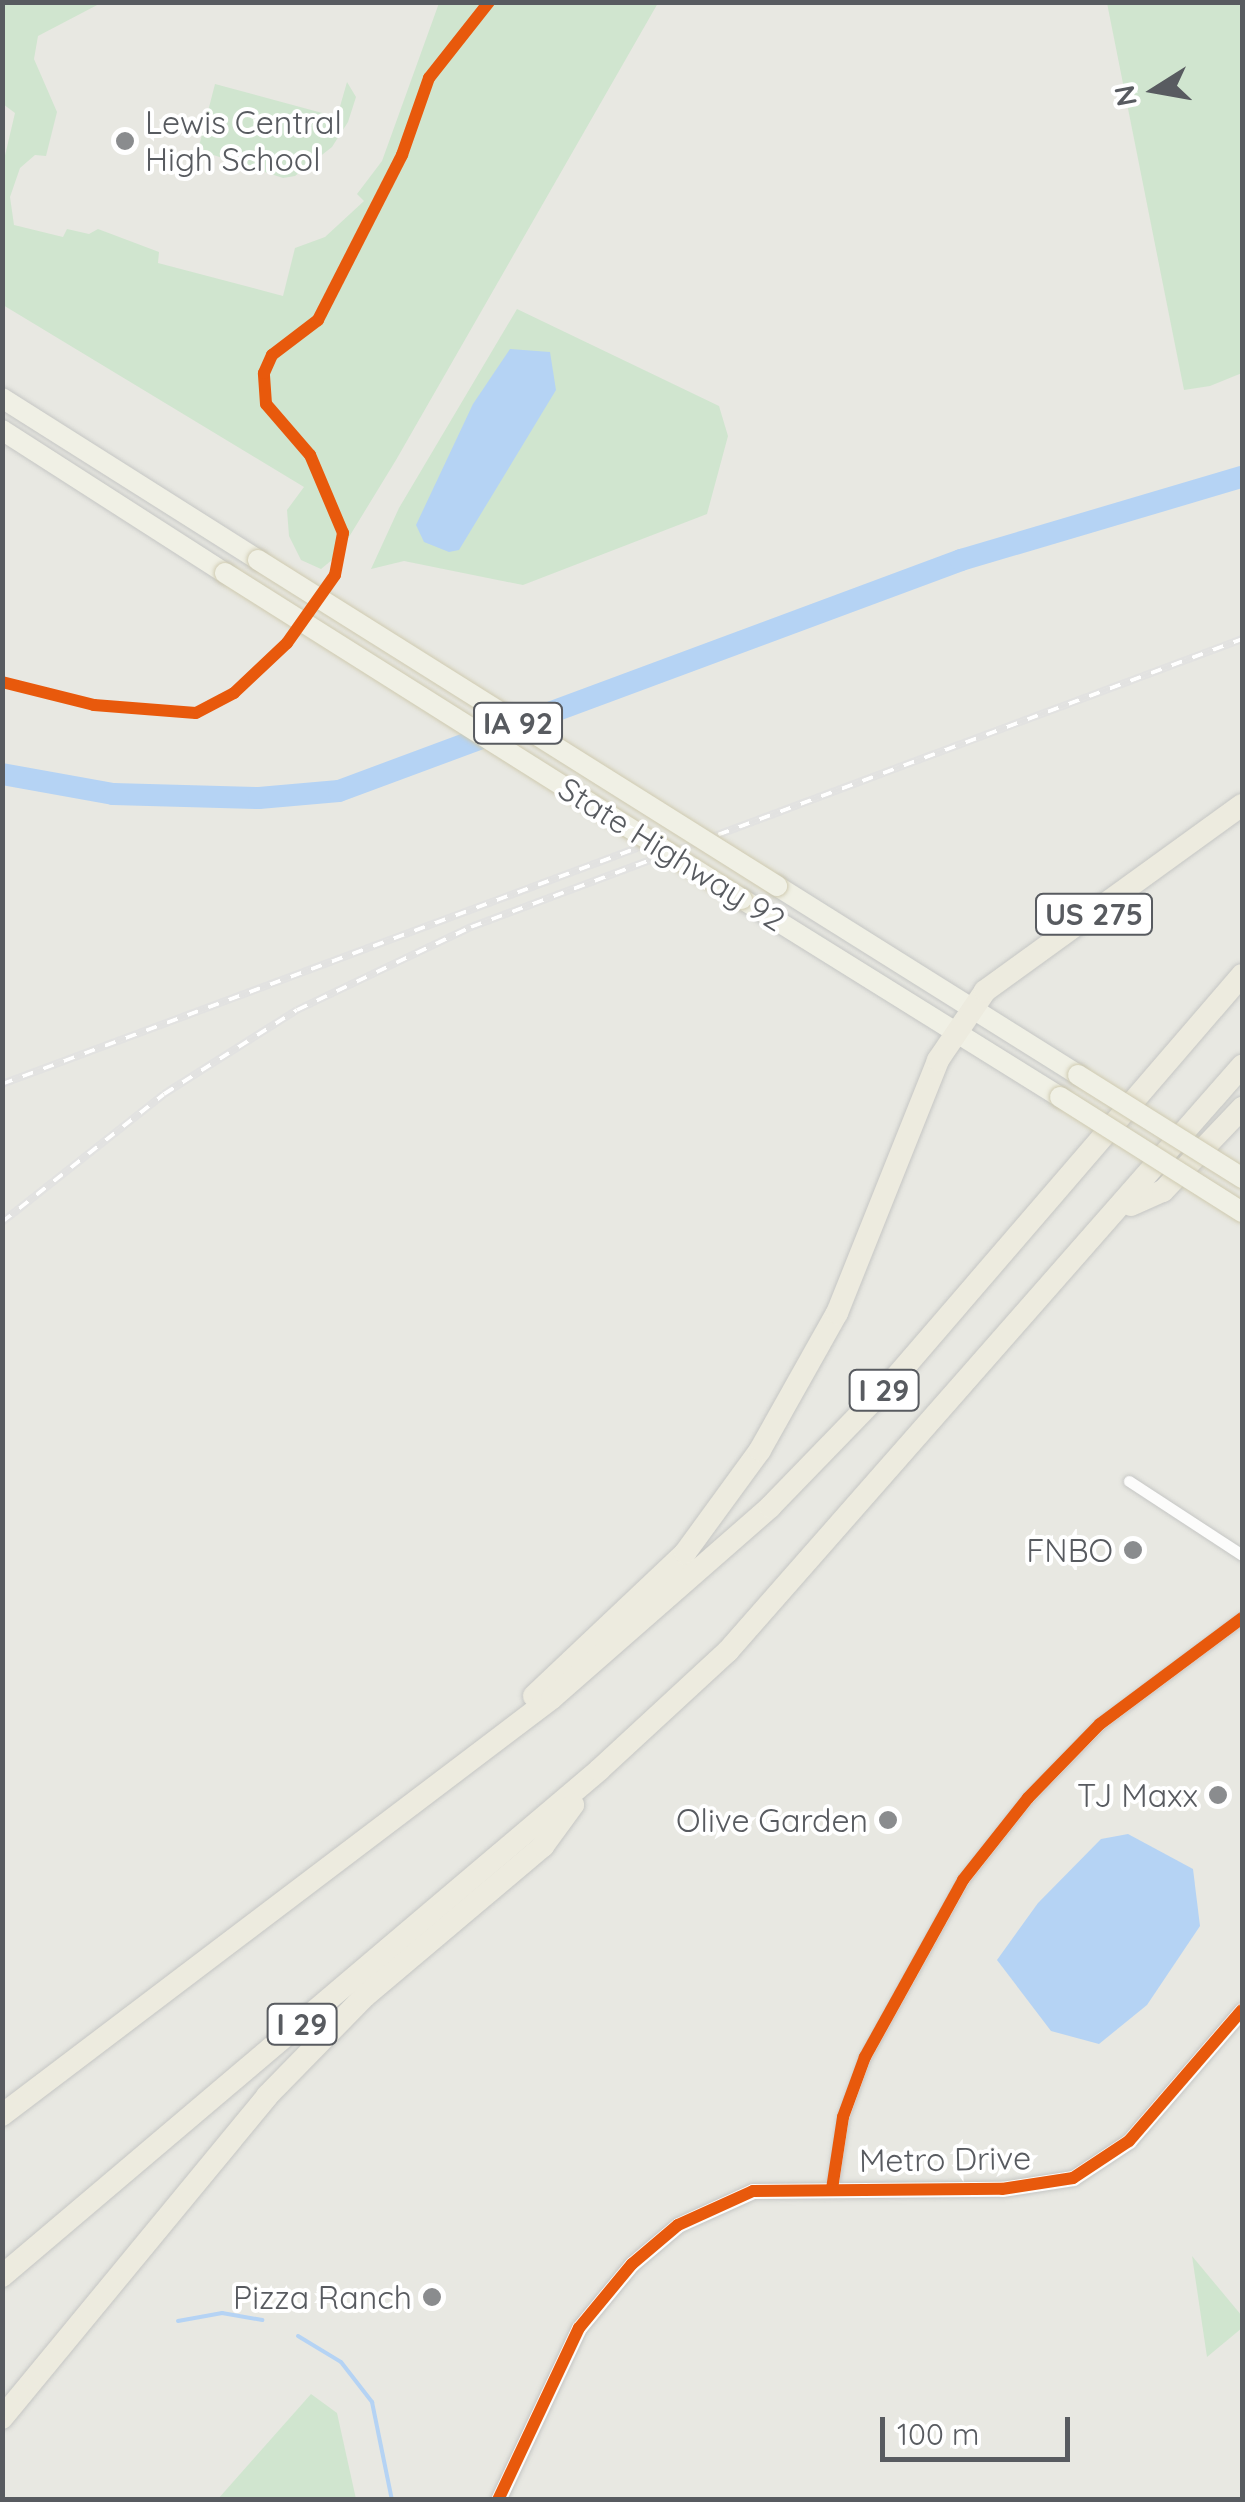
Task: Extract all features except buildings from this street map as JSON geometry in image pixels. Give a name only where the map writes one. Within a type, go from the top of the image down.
[{"type":"highway","name":"US 275","points":[[957,1033],[984,991],[1242,805]]},
{"type":"highway","name":"I 29","points":[[2,2115],[552,1698],[770,1507],[896,1377],[1242,974]]},
{"type":"highway","points":[[475,1755],[685,1553],[750,1465],[838,1313],[938,1060],[957,1033]]},
{"type":"highway","name":"I 29","points":[[2,2276],[599,1770],[728,1651],[1123,1208],[1242,1066]]},
{"type":"highway","points":[[1123,1208],[1163,1190],[1242,1108]]},
{"type":"highway","points":[[2,2418],[267,2096],[365,1996],[543,1846],[599,1770]]},
{"type":"highway","points":[[2,2105],[40,2087]]},
{"type":"main road","name":"State Highway 92","points":[[2,398],[1242,1178]]},
{"type":"main road","name":"State Highway 92","points":[[2,430],[1242,1212]]},
{"type":"street","points":[[1129,1482],[1242,1555]]},
{"type":"street","points":[[832,2189],[843,2117],[865,2057],[963,1880],[1028,1798],[1100,1724],[1242,1618]]},
{"type":"street","name":"Metro Drive","points":[[498,2500],[574,2337],[646,2250],[694,2215],[738,2194],[1020,2188],[1087,2172],[1143,2127],[1242,2010]]},
{"type":"green space","points":[[3,2],[101,3],[38,36],[34,59],[57,112],[46,156],[35,155],[20,168],[10,197],[14,225],[63,237],[67,229],[89,234],[98,229],[159,252],[158,263],[283,296],[295,248],[325,237],[364,201],[357,194],[382,161],[439,3],[658,3],[396,460],[338,555],[321,569],[301,560],[289,536],[287,510],[304,487],[3,305],[3,164],[15,113],[3,104]]},
{"type":"green space","points":[[1107,3],[1242,3],[1242,373],[1210,386],[1184,390]]},
{"type":"green space","points":[[347,82],[356,97],[348,122],[332,147],[295,176],[283,178],[198,150],[215,84],[337,117]]},
{"type":"green space","points":[[517,309],[719,406],[728,436],[707,514],[523,585],[404,561],[371,569],[399,508]]},
{"type":"green space","points":[[1192,2256],[1242,2316],[1242,2328],[1207,2357]]},
{"type":"green space","points":[[311,2394],[337,2413],[356,2499],[218,2499]]},
{"type":"water","points":[[510,349],[550,352],[556,390],[459,550],[449,552],[424,542],[416,525],[473,404]]},
{"type":"water","points":[[1128,1834],[1193,1869],[1200,1926],[1147,2005],[1099,2044],[1051,2031],[997,1960],[1038,1903],[1101,1839]]},
{"type":"waterway","points":[[2,774],[113,794],[259,798],[339,791],[961,560],[1242,477]]},
{"type":"waterway","points":[[178,2321],[222,2313],[262,2320]]},
{"type":"waterway","points":[[298,2336],[341,2362],[372,2402],[392,2500]]},
{"type":"railway","points":[[2,1222],[164,1094],[297,1010],[471,927],[1242,639]]},
{"type":"railway","points":[[2,1084],[661,839]]},
{"type":"cycle path","points":[[2,682],[94,705],[196,713],[234,693],[287,643],[335,575],[343,533],[310,455],[266,404],[264,373],[272,355],[318,320],[402,155],[429,78],[489,2]]},
{"type":"cycle path","points":[[832,2189],[843,2117],[865,2057],[963,1880],[1028,1798],[1100,1724],[1242,1618]]},
{"type":"cycle path","points":[[498,2500],[579,2328],[632,2264],[678,2225],[753,2191],[1002,2189],[1073,2178],[1129,2141],[1242,2010]]},
{"type":"place","name":"Lewis Central High School","points":[[125,141]]},
{"type":"place","name":"FNBO","points":[[1133,1550]]},
{"type":"place","name":"TJ Maxx","points":[[1218,1795]]},
{"type":"place","name":"Olive Garden","points":[[888,1820]]},
{"type":"place","name":"Pizza Ranch","points":[[432,2297]]}]
